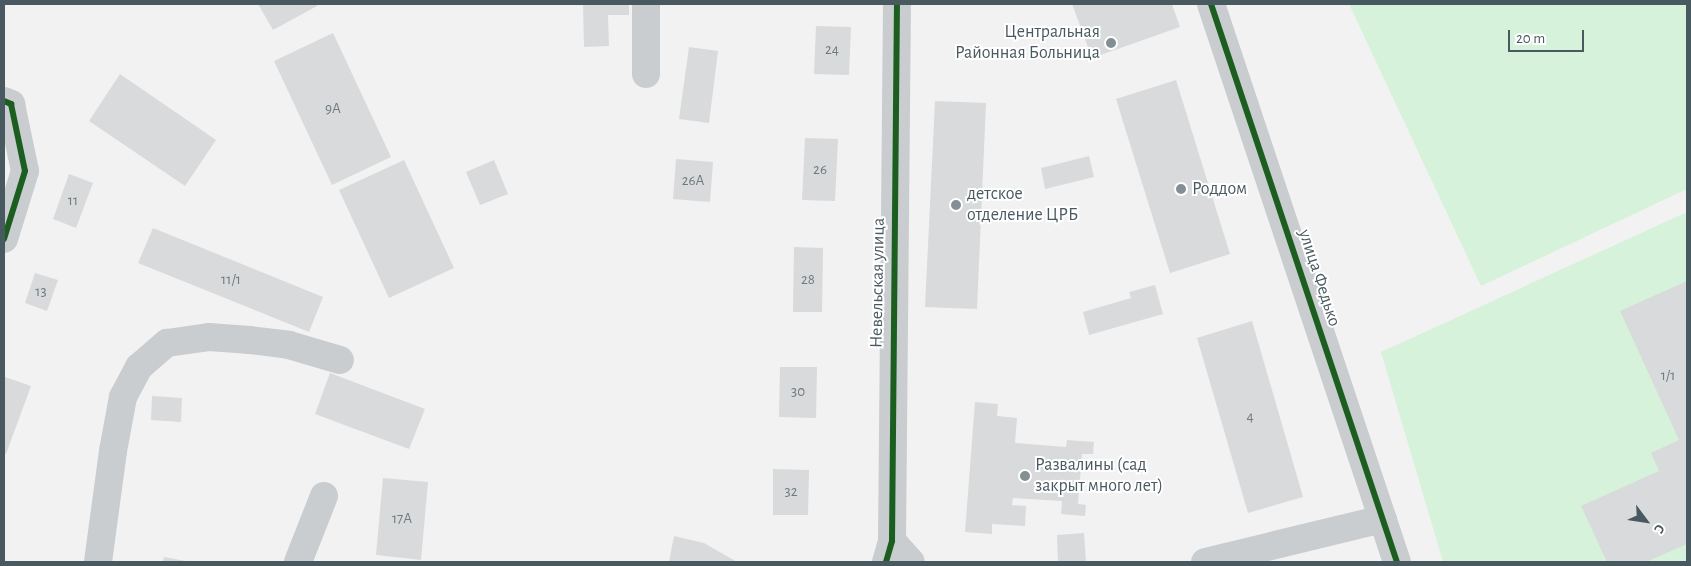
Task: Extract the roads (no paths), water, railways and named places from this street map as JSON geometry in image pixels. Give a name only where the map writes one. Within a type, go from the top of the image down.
[{"type":"street","points":[[646,4],[646,74]]},
{"type":"street","name":"Невельская улица","points":[[889,552],[897,4]]},
{"type":"street","name":"улица Федько","points":[[1211,4],[1397,562]]},
{"type":"street","points":[[4,101],[11,104],[25,171],[4,239]]},
{"type":"street","points":[[98,562],[112,451],[123,397],[138,367],[167,343],[209,337],[290,345],[340,360]]},
{"type":"street","points":[[298,562],[324,496]]},
{"type":"street","points":[[1209,562],[1384,519]]},
{"type":"street","points":[[889,552],[911,562]]},
{"type":"place","name":"Центральная Районная Больница","points":[[1111,43]]},
{"type":"place","name":"Роддом","points":[[1181,189]]},
{"type":"place","name":"детское отделение ЦРБ","points":[[956,205]]},
{"type":"place","name":"Развалины (сад закрыт много лет)","points":[[1025,476]]}]
